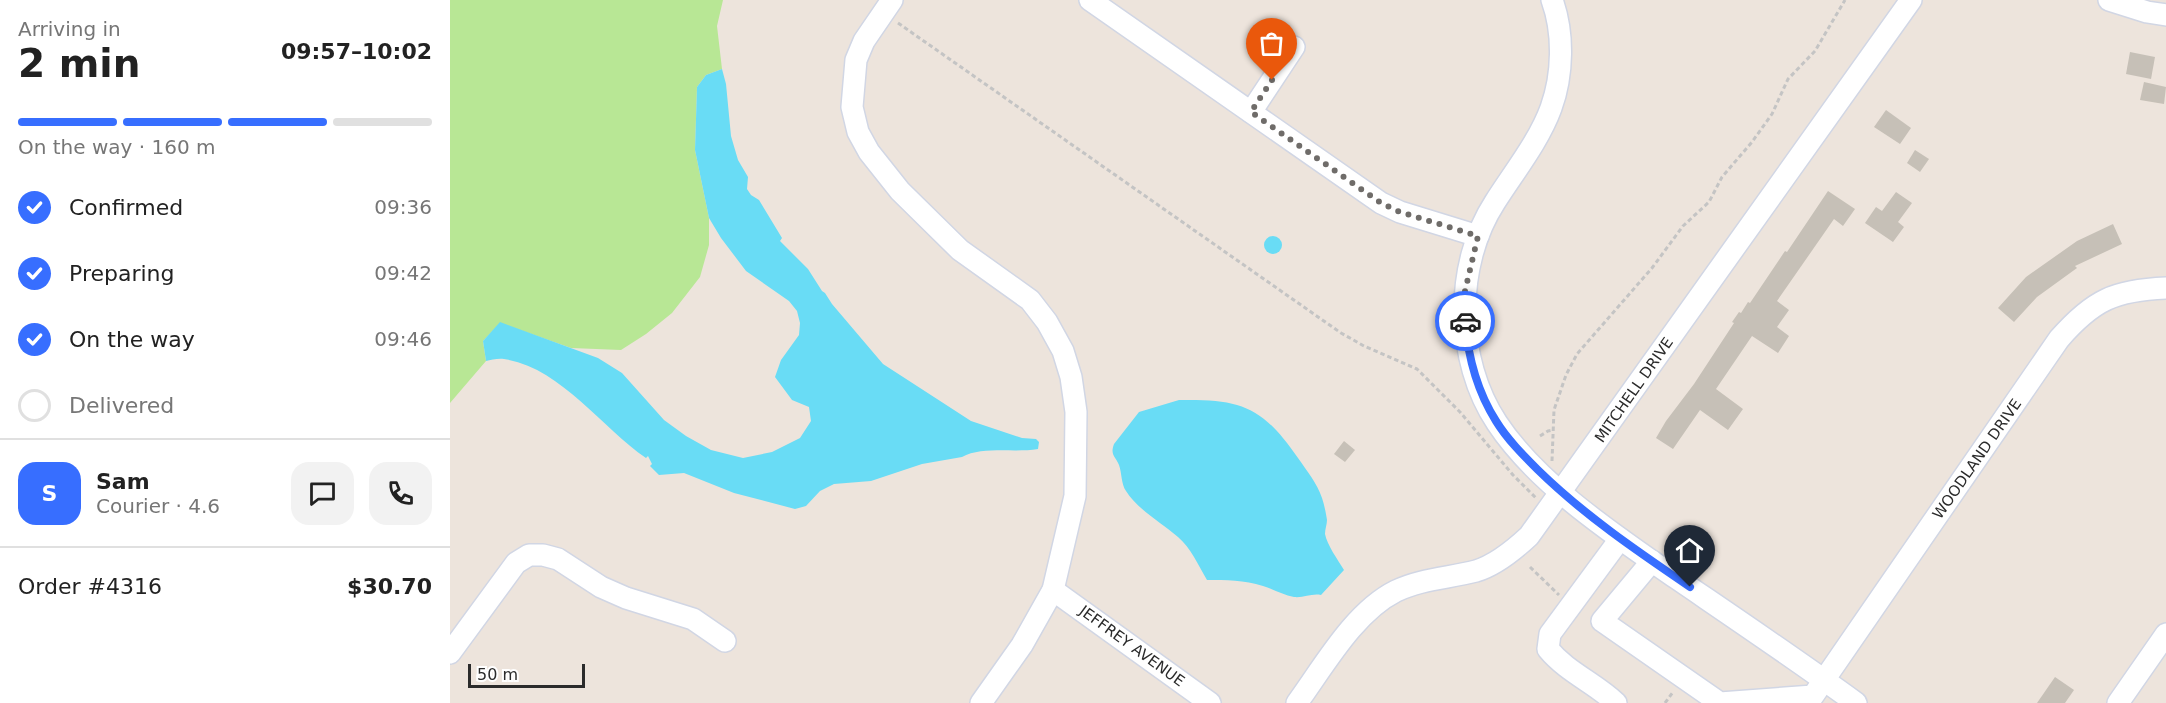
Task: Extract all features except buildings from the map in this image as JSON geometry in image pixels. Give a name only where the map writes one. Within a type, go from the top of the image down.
[{"type":"street","points":[[1090,0],[1381,203],[1400,212],[1478,236]]},
{"type":"street","points":[[1552,0],[1561,41],[1559,73],[1552,107],[1540,131],[1488,212],[1478,236],[1465,291],[1467,345],[1484,399],[1497,423],[1512,443],[1545,477],[1556,499],[1578,508],[1856,703]]},
{"type":"street","name":"MITCHELL DRIVE","points":[[1297,703],[1357,621],[1373,606],[1396,591],[1425,580],[1479,570],[1513,552],[1529,536],[1911,0]]},
{"type":"street","points":[[2109,0],[2147,12],[2166,15]]},
{"type":"street","points":[[888,6],[864,41],[856,60],[852,107],[858,132],[869,152],[909,200],[960,250],[1030,300],[1047,322],[1063,351],[1071,377],[1076,411],[1076,496],[1053,590],[1022,645],[981,703]]},
{"type":"street","points":[[1251,112],[1294,47]]},
{"type":"street","name":"WOODLAND DRIVE","points":[[1652,561],[1602,621],[1720,703],[1813,696],[2059,339],[2075,321],[2104,299],[2137,289],[2166,288]]},
{"type":"street","points":[[1616,703],[1604,692],[1567,668],[1548,649],[1550,634],[1620,539]]},
{"type":"street","points":[[450,653],[516,563],[529,555],[543,555],[558,559],[601,587],[626,598],[693,620],[725,641]]},
{"type":"street","name":"JEFFREY AVENUE","points":[[1053,590],[1210,703]]},
{"type":"street","points":[[2118,703],[2166,634]]},
{"type":"path","points":[[1531,494],[1552,469],[1554,410],[1566,375],[1577,354],[1652,268],[1683,226],[1709,202],[1722,177],[1772,114],[1788,79],[1815,51],[1845,0]]},
{"type":"path","points":[[888,6],[1341,333],[1364,346],[1417,369],[1460,412],[1531,494],[1556,499]]},
{"type":"path","points":[[1540,436],[1548,430],[1553,430]]},
{"type":"path","points":[[1665,703],[1677,686]]},
{"type":"green space","points":[[450,0],[723,0],[717,26],[722,69],[706,75],[697,87],[695,150],[709,218],[709,245],[700,277],[672,313],[621,350],[571,348],[500,323],[483,341],[486,361],[450,403]]},
{"type":"water","points":[[722,69],[726,84],[731,136],[738,160],[748,177],[747,189],[759,200],[782,238],[780,241],[808,269],[832,304],[883,364],[971,421],[1022,438],[1036,439],[1039,442],[1038,449],[979,452],[922,464],[871,481],[834,484],[820,491],[806,506],[795,509],[734,493],[684,473],[659,475],[650,466],[652,464],[648,456],[646,458],[580,400],[544,374],[524,364],[504,359],[486,361],[483,341],[500,322],[598,358],[622,373],[664,420],[711,450],[743,458],[772,452],[800,438],[811,421],[809,407],[792,400],[775,377],[781,360],[799,335],[800,323],[797,311],[789,301],[746,271],[709,218],[695,150],[697,87],[706,75]]},
{"type":"water","points":[[1269,236],[1277,236],[1282,241],[1280,252],[1269,254],[1264,249],[1264,241]]},
{"type":"water","points":[[1179,400],[1219,401],[1248,409],[1273,427],[1312,477],[1320,493],[1327,520],[1326,538],[1344,570],[1321,595],[1294,597],[1249,583],[1207,580],[1183,541],[1131,498],[1122,482],[1119,465],[1113,453],[1114,444],[1139,412]]},
{"type":"way so far","points":[[1272,80],[1251,112],[1381,203],[1400,212],[1478,236],[1465,291],[1465,321]]},
{"type":"route","points":[[1465,321],[1467,345],[1475,376],[1490,411],[1512,443],[1578,508],[1690,587]]}]
